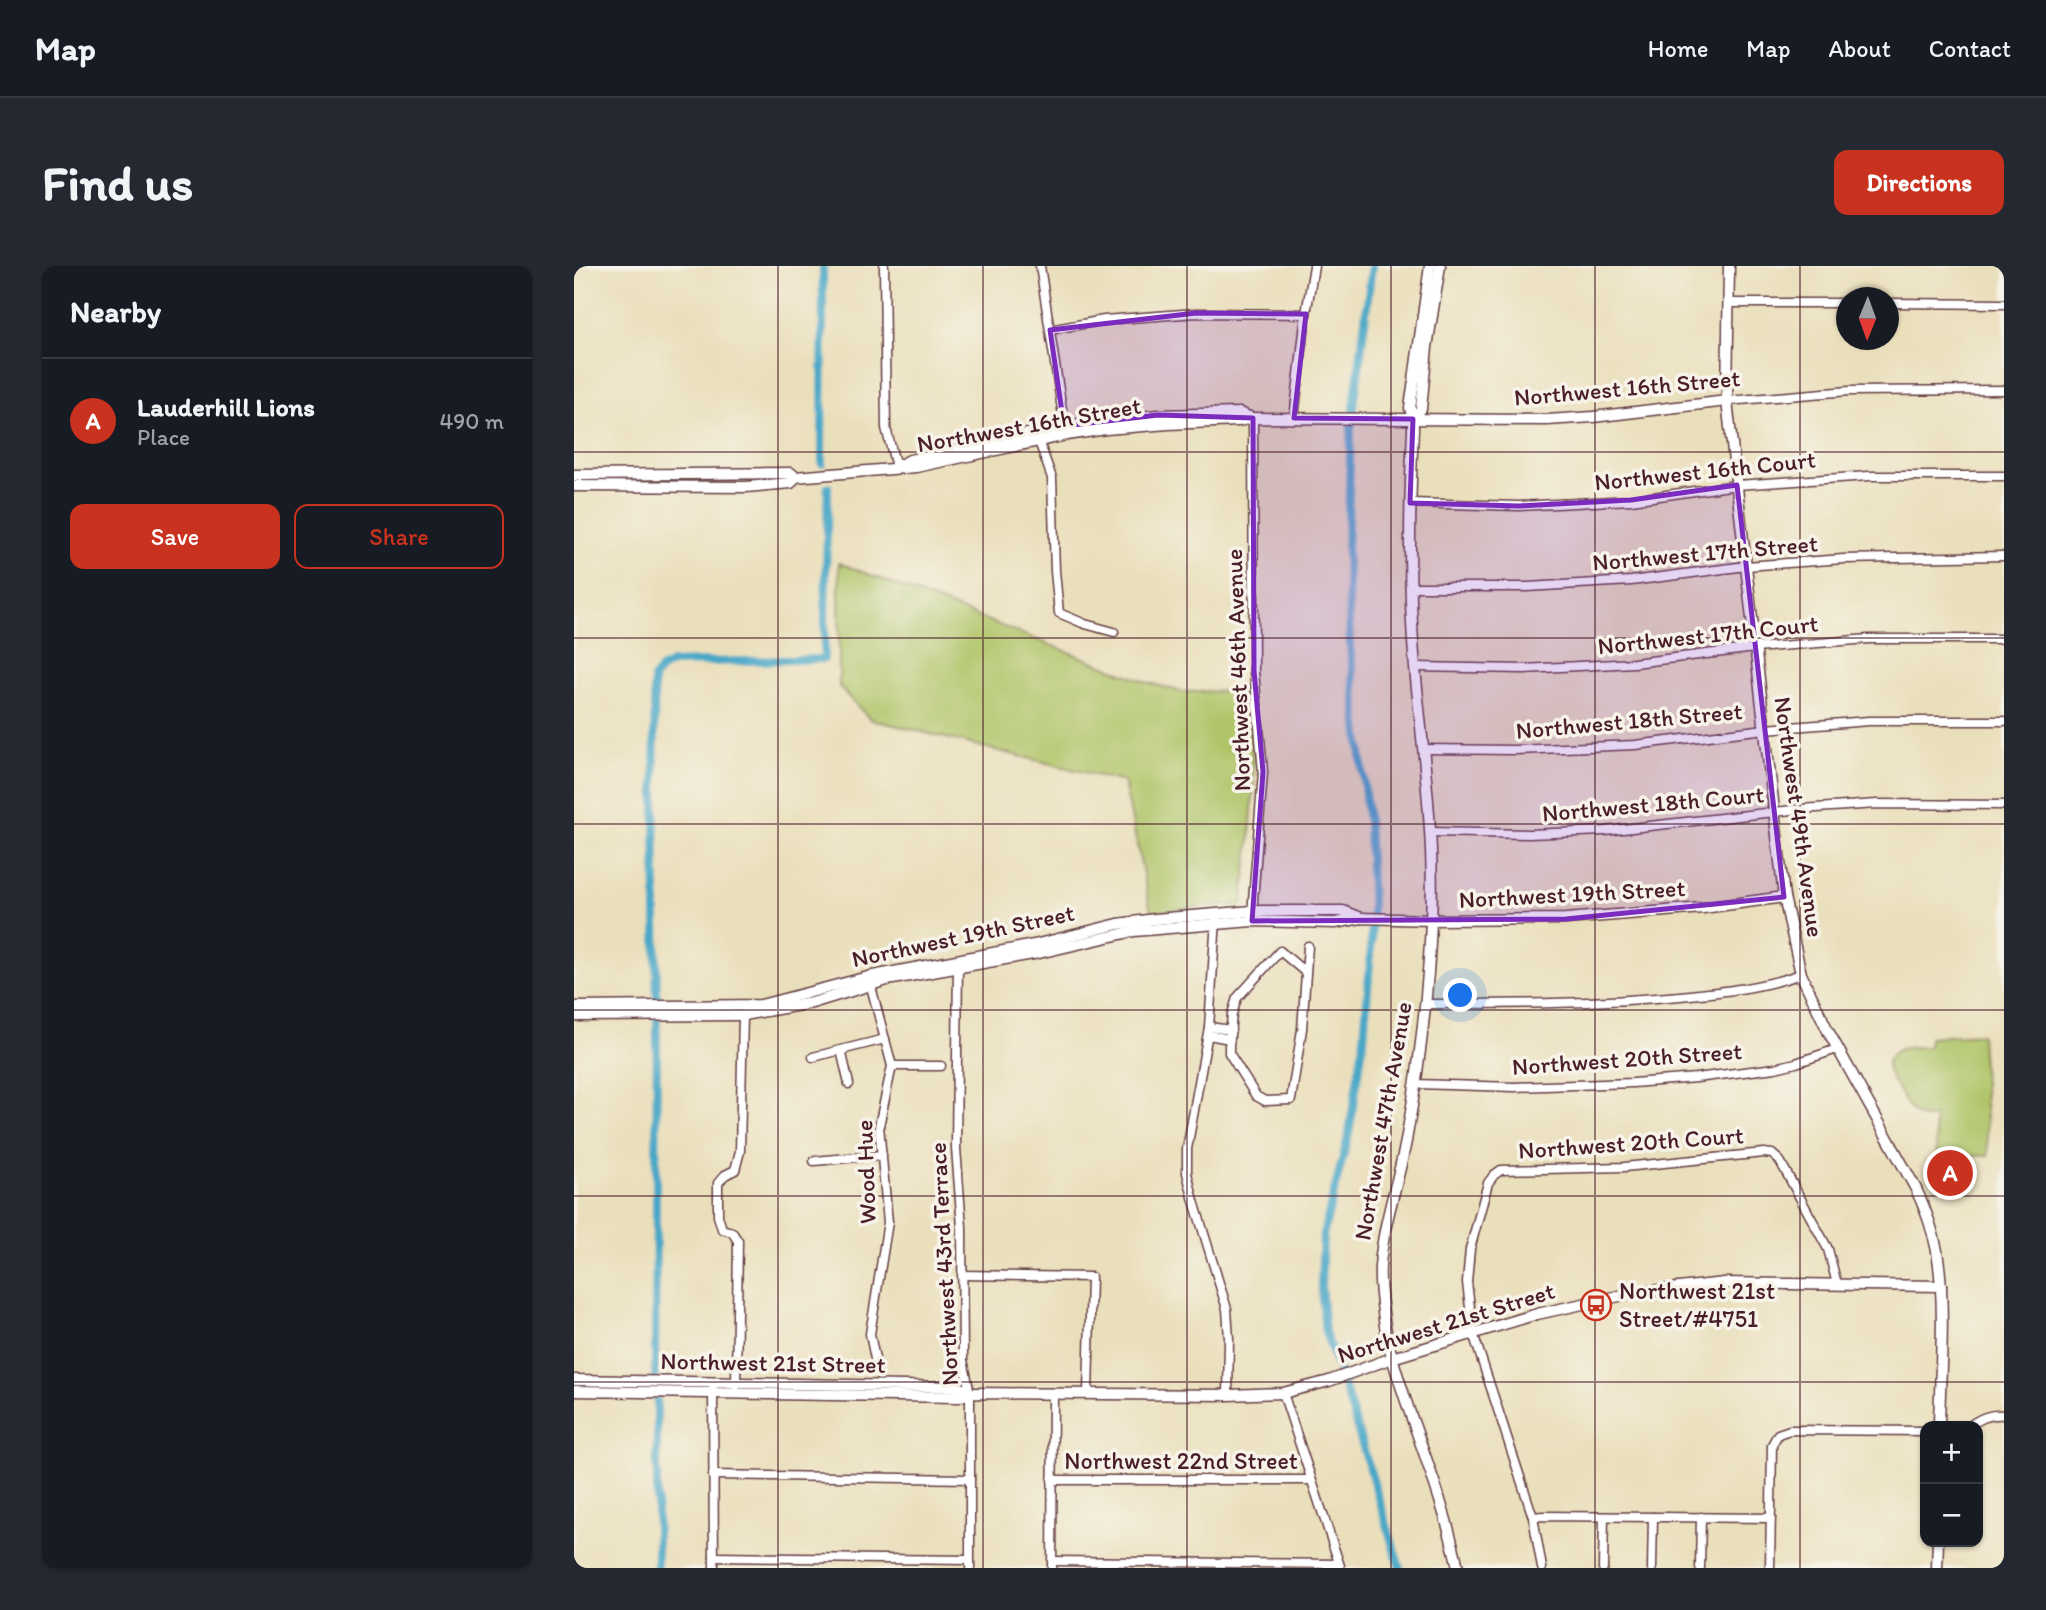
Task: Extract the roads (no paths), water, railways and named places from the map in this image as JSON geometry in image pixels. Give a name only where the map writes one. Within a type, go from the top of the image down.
[{"type":"street","points":[[884,266],[886,428],[896,467]]},
{"type":"street","points":[[1040,266],[1066,431]]},
{"type":"street","points":[[1294,418],[1314,266]]},
{"type":"street","name":"Northwest 47th Avenue","points":[[1422,346],[1430,266]]},
{"type":"street","name":"Northwest 47th Avenue","points":[[1440,266],[1410,408],[1413,419],[1410,587],[1430,832],[1432,920],[1426,1004],[1416,1084],[1404,1153],[1384,1235],[1380,1268],[1383,1314],[1392,1358],[1443,1513],[1458,1568]]},
{"type":"street","name":"Northwest 49th Avenue","points":[[1729,266],[1727,401],[1784,897],[1801,974],[1838,1049],[1920,1197],[1937,1249],[1941,1286],[1939,1421]]},
{"type":"street","points":[[1729,303],[1836,303]]},
{"type":"street","points":[[1899,303],[2004,304]]},
{"type":"street","points":[[1050,330],[1104,320],[1196,313],[1306,314]]},
{"type":"street","name":"Northwest 16th Street","points":[[574,475],[791,474],[795,477],[916,467],[1066,431],[1253,418],[1557,419],[1850,391],[2004,390]]},
{"type":"street","name":"Northwest 46th Avenue","points":[[1252,916],[1264,772],[1254,671],[1253,418]]},
{"type":"street","points":[[1037,437],[1052,478],[1059,613],[1114,632]]},
{"type":"street","points":[[588,475],[588,486]]},
{"type":"street","name":"Northwest 16th Court","points":[[1410,503],[1519,506],[1631,500],[1737,485],[1869,476],[2004,475]]},
{"type":"street","name":"Northwest 16th Street","points":[[574,486],[747,487],[791,482],[795,477]]},
{"type":"street","name":"Northwest 17th Street","points":[[1410,587],[1527,587],[1618,582],[1746,566],[1844,559],[2004,556]]},
{"type":"street","name":"Northwest 17th Court","points":[[1415,667],[1524,669],[1634,663],[1755,648],[1869,639],[2004,639]]},
{"type":"street","name":"Northwest 18th Street","points":[[1424,749],[1514,750],[1635,745],[1765,729],[1869,721],[2004,721]]},
{"type":"street","name":"Northwest 18th Court","points":[[1430,832],[1529,834],[1605,831],[1774,812],[1877,804],[2004,805]]},
{"type":"street","name":"Northwest 19th Street","points":[[672,1011],[761,1005],[958,962],[1038,953],[1134,927],[1216,918],[1252,916],[1335,923],[1362,918],[1566,919],[1626,916],[1784,897]]},
{"type":"street","points":[[1216,918],[1208,1031],[1187,1149],[1187,1173],[1227,1309],[1228,1395]]},
{"type":"street","points":[[1305,972],[1280,951],[1237,998],[1232,1014],[1230,1053],[1256,1096],[1265,1101],[1290,1100],[1302,1029],[1308,946]]},
{"type":"street","name":"Northwest 43rd Terrace","points":[[958,962],[956,1148],[962,1227],[963,1360],[970,1393],[970,1564]]},
{"type":"street","points":[[1426,1004],[1547,1005],[1621,1002],[1773,984],[1801,974]]},
{"type":"street","name":"Northwest 19th Street","points":[[574,1007],[743,1015],[812,1003],[870,981]]},
{"type":"street","name":"Wood Hue","points":[[870,981],[892,1066],[879,1126],[887,1233],[870,1334],[877,1369]]},
{"type":"street","name":"Northwest 19th Street","points":[[574,1016],[641,1011]]},
{"type":"street","points":[[736,1388],[738,1241],[732,1233],[722,1229],[718,1216],[718,1183],[735,1170],[740,1151],[743,1015]]},
{"type":"street","points":[[1208,1031],[1230,1035]]},
{"type":"street","points":[[813,1057],[885,1039]]},
{"type":"street","name":"Northwest 20th Street","points":[[1416,1084],[1514,1087],[1696,1078],[1774,1068],[1838,1049]]},
{"type":"street","points":[[841,1050],[849,1084]]},
{"type":"street","points":[[892,1066],[941,1066]]},
{"type":"street","name":"Northwest 20th Court","points":[[1473,1333],[1467,1282],[1470,1249],[1488,1182],[1502,1170],[1624,1167],[1772,1154],[1780,1161],[1828,1249],[1837,1284]]},
{"type":"street","points":[[814,1161],[882,1155]]},
{"type":"street","points":[[962,1275],[1091,1277],[1088,1394]]},
{"type":"street","name":"Northwest 21st Street","points":[[574,1391],[736,1388],[958,1397],[970,1393],[1283,1393],[1329,1381],[1473,1333],[1593,1301],[1658,1289],[1706,1284],[1941,1286]]},
{"type":"street","points":[[1473,1333],[1533,1517],[1542,1568]]},
{"type":"street","name":"Northwest 21st Street","points":[[574,1380],[713,1388]]},
{"type":"street","points":[[713,1388],[714,1568]]},
{"type":"street","points":[[1053,1394],[1053,1565],[1339,1566],[1283,1393]]},
{"type":"street","points":[[1976,1421],[1992,1415],[2004,1415]]},
{"type":"street","points":[[1770,1568],[1772,1445],[1778,1434],[1790,1430],[1920,1431]]},
{"type":"street","points":[[713,1475],[970,1479]]},
{"type":"street","name":"Northwest 22nd Street","points":[[1052,1480],[1311,1480]]},
{"type":"street","points":[[1533,1517],[1771,1518]]},
{"type":"street","points":[[1603,1568],[1604,1517]]},
{"type":"street","points":[[1652,1568],[1653,1517]]},
{"type":"street","points":[[1700,1568],[1701,1517]]},
{"type":"street","points":[[1937,1568],[1938,1547]]},
{"type":"street","points":[[714,1557],[970,1564]]},
{"type":"waterway","points":[[822,463],[823,266]]},
{"type":"waterway","points":[[1372,266],[1351,430],[1347,553],[1350,646],[1368,823],[1371,950],[1364,1039],[1349,1133],[1323,1235],[1321,1286],[1325,1332],[1400,1568]]},
{"type":"waterway","points":[[655,1376],[657,1021],[654,678],[661,669],[672,663],[824,659],[828,487]]},
{"type":"waterway","points":[[657,1401],[657,1568]]},
{"type":"place","name":"Lauderhill Lions","points":[[1950,1173]]},
{"type":"place","name":"Northwest 21st Street/#4751","points":[[1596,1305]]}]
